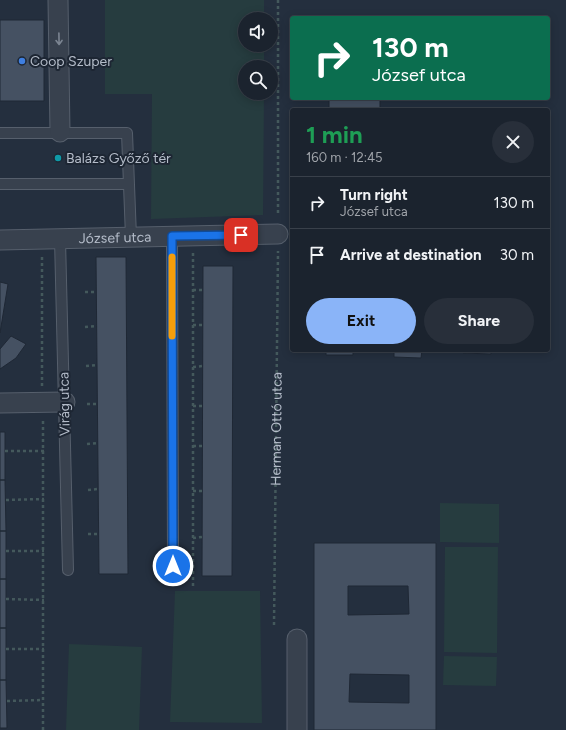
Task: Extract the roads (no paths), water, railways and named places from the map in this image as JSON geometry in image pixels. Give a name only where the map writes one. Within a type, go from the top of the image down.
[{"type":"street","points":[[58,0],[60,132]]},
{"type":"street","name":"József utca","points":[[0,240],[278,234]]},
{"type":"street","points":[[0,403],[65,402]]},
{"type":"street","points":[[297,639],[297,730]]},
{"type":"lane","points":[[0,133],[127,133],[131,237]]},
{"type":"lane","points":[[0,184],[128,184]]},
{"type":"lane","points":[[172,236],[173,566]]},
{"type":"lane","name":"Virág utca","points":[[60,239],[68,570]]},
{"type":"place","name":"Coop Szuper","points":[[22,61]]},
{"type":"place","name":"Balázs Győző tér","points":[[58,158]]}]
